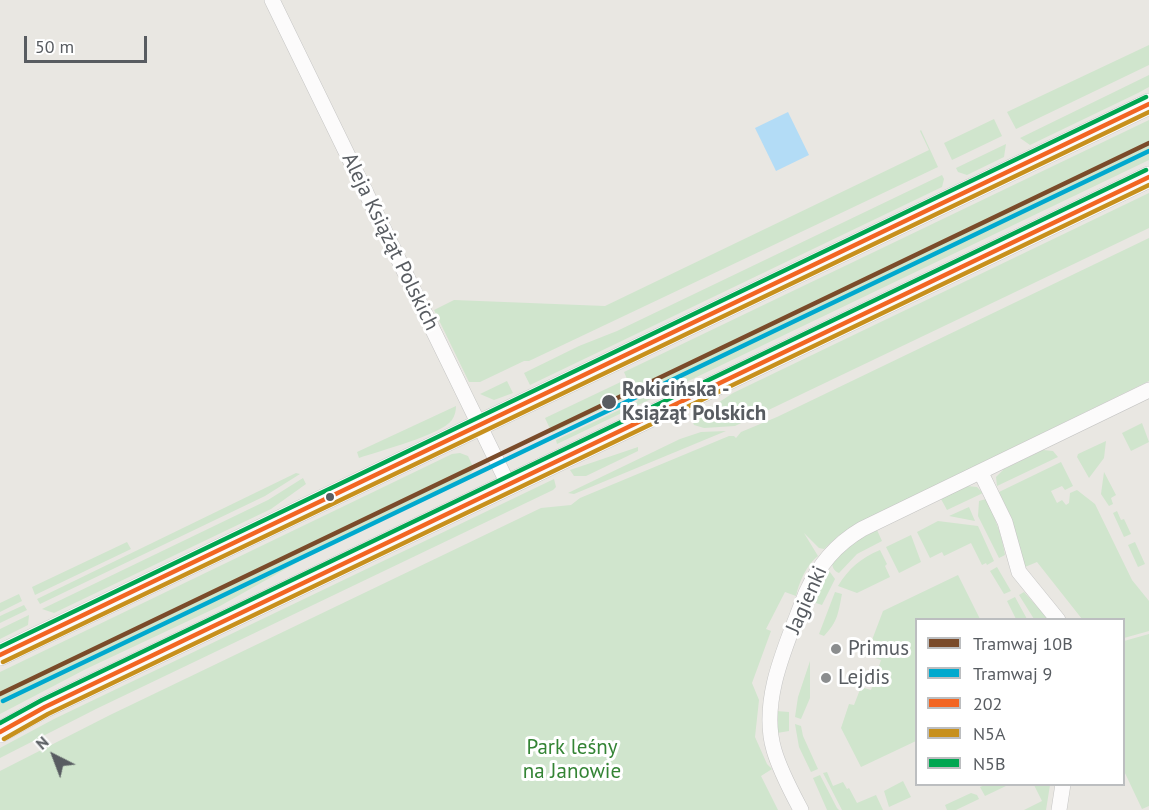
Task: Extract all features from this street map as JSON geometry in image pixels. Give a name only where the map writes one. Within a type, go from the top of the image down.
[{"type":"main road","points":[[0,655],[1149,104]]},
{"type":"main road","points":[[0,732],[55,702],[1149,177]]},
{"type":"street","name":"Aleja Książąt Polskich","points":[[273,0],[508,484]]},
{"type":"street","name":"Jagienki","points":[[801,810],[774,752],[769,715],[772,690],[789,639],[813,577],[825,560],[853,534],[1149,390]]},
{"type":"street","points":[[981,473],[1005,522],[1019,572],[1056,618]]},
{"type":"street","points":[[1059,810],[1063,786]]},
{"type":"green space","points":[[1149,45],[1149,65],[1016,129],[1007,112]]},
{"type":"green space","points":[[1149,75],[1149,87],[1138,93],[1030,145],[1020,138]]},
{"type":"green space","points":[[994,119],[1002,136],[952,160],[944,143]]},
{"type":"green space","points":[[1149,120],[1149,160],[557,444],[556,440],[638,401],[634,394],[552,433],[545,418],[627,379],[624,372]]},
{"type":"green space","points":[[921,130],[938,167],[529,361],[524,361],[480,382],[469,382],[434,310],[454,300],[605,306],[929,150]]},
{"type":"green space","points":[[1006,144],[1004,157],[967,175],[958,172],[956,168]]},
{"type":"green space","points":[[942,175],[944,179],[942,187],[530,385],[524,373],[579,346],[617,331]]},
{"type":"green space","points":[[1149,193],[1149,228],[735,426],[704,428],[694,425],[692,420],[733,393]]},
{"type":"green space","name":"Park leśny na Janowie","points":[[1149,238],[1149,381],[856,524],[824,549],[819,548],[804,533],[818,556],[804,574],[796,596],[785,592],[766,629],[771,631],[752,683],[759,700],[755,737],[767,764],[772,769],[761,776],[778,810],[0,810],[0,771],[110,715],[541,508],[571,505],[580,498],[729,436],[736,438],[741,432],[777,417]]},
{"type":"green space","points":[[507,381],[513,393],[494,400],[480,394]]},
{"type":"green space","points":[[456,406],[452,420],[446,426],[409,442],[359,458],[357,452]]},
{"type":"green space","points":[[1142,423],[1149,442],[1131,451],[1122,433]]},
{"type":"green space","points":[[726,431],[574,494],[568,493],[680,439],[701,432]]},
{"type":"green space","points":[[1106,441],[1104,458],[1089,478],[1077,457],[1078,454]]},
{"type":"green space","points":[[638,447],[638,451],[586,476],[574,476],[570,470]]},
{"type":"green space","points":[[1043,450],[1053,451],[1058,457],[997,486],[996,477],[1004,469]]},
{"type":"green space","points":[[460,453],[468,456],[474,469],[466,479],[321,549],[220,606],[86,669],[0,714],[0,672],[452,454]]},
{"type":"green space","points":[[1061,462],[1073,486],[1065,490],[1062,486],[1051,491],[1057,503],[1062,500],[1066,505],[1069,503],[1070,493],[1077,490],[1095,504],[1132,580],[1149,601],[1149,631],[1125,638],[1125,618],[1081,618],[1037,562],[1025,567],[1012,519],[999,492]]},
{"type":"green space","points":[[1104,472],[1116,495],[1111,498],[1113,504],[1109,506],[1101,494]]},
{"type":"green space","points":[[296,473],[300,474],[265,496],[40,604],[37,599]]},
{"type":"green space","points":[[303,478],[306,484],[271,509],[54,613],[42,609],[268,500]]},
{"type":"green space","points":[[554,479],[556,487],[553,490],[96,709],[0,758],[0,748],[54,719]]},
{"type":"green space","points":[[967,486],[977,487],[983,493],[947,510],[941,499]]},
{"type":"green space","points":[[986,499],[1004,548],[1005,555],[999,558],[978,516],[979,501]]},
{"type":"green space","points":[[969,507],[975,521],[949,516]]},
{"type":"green space","points":[[1117,511],[1121,520],[1124,519],[1131,534],[1124,537],[1113,513]]},
{"type":"green space","points":[[938,521],[978,526],[994,561],[982,565],[971,543],[944,556],[942,552],[930,558],[917,532]]},
{"type":"green space","points":[[877,530],[882,541],[857,554],[839,573],[835,570],[832,562],[856,541]]},
{"type":"green space","points":[[911,535],[921,562],[899,573],[886,547]]},
{"type":"green space","points":[[127,542],[131,549],[35,595],[32,587]]},
{"type":"green space","points":[[1135,542],[1145,564],[1138,567],[1128,545]]},
{"type":"green space","points":[[880,550],[890,577],[857,593],[838,586],[856,564]]},
{"type":"green space","points":[[997,567],[1011,591],[1004,594],[990,571]]},
{"type":"green space","points":[[827,568],[835,579],[822,605],[810,601]]},
{"type":"green space","points":[[958,575],[980,618],[915,618],[915,741],[861,767],[841,728],[849,704],[854,705],[861,687],[871,690],[881,660],[872,657],[877,641],[872,640],[883,611]]},
{"type":"green space","points":[[835,592],[842,594],[838,612],[835,621],[824,636],[819,634]]},
{"type":"green space","points":[[1024,592],[1047,618],[1033,618],[1019,595]]},
{"type":"green space","points":[[19,594],[22,601],[0,612],[0,603]]},
{"type":"green space","points":[[1015,597],[1026,618],[1016,618],[1007,601]]},
{"type":"green space","points":[[24,605],[27,610],[0,623],[0,616]]},
{"type":"green space","points":[[29,615],[28,625],[0,639],[0,629]]},
{"type":"green space","points":[[1149,634],[1149,806],[1142,809],[1125,773],[1125,641]]},
{"type":"green space","points":[[810,661],[810,698],[801,719],[795,717],[798,697]]},
{"type":"green space","points":[[776,711],[789,712],[789,731],[777,733]]},
{"type":"green space","points":[[795,724],[801,726],[803,736],[818,769],[811,772],[799,747]]},
{"type":"green space","points":[[827,772],[833,786],[843,782],[857,803],[876,795],[883,810],[842,810],[823,773]]},
{"type":"green space","points":[[820,775],[839,810],[827,810],[813,778]]},
{"type":"green space","points":[[903,781],[911,797],[889,807],[884,791]]},
{"type":"green space","points":[[982,786],[1006,786],[985,796],[980,787]]},
{"type":"green space","points":[[1034,786],[1050,786],[1046,810],[1024,810],[1042,801]]},
{"type":"green space","points":[[971,793],[977,795],[979,799],[956,810],[947,810],[945,805]]},
{"type":"water","points":[[788,112],[809,155],[776,171],[755,128]]},
{"type":"tram line","name":"10B","points":[[0,694],[1149,143]]},
{"type":"tram line","name":"9","points":[[3,701],[1149,151]]},
{"type":"transit line","name":"N5B","points":[[0,647],[1146,97]]},
{"type":"transit line","name":"202","points":[[0,655],[1149,104]]},
{"type":"transit line","name":"N5A","points":[[3,662],[1149,112]]},
{"type":"transit line","name":"N5B","points":[[0,723],[42,700],[1146,170]]},
{"type":"transit line","name":"202","points":[[0,732],[45,707],[1149,177]]},
{"type":"transit line","name":"N5A","points":[[4,739],[48,714],[1149,185]]},
{"type":"place","name":"Rokicińska - Książąt Polskich","points":[[609,402]]},
{"type":"place","name":"Primus","points":[[836,649]]},
{"type":"place","name":"Lejdis","points":[[826,678]]}]
